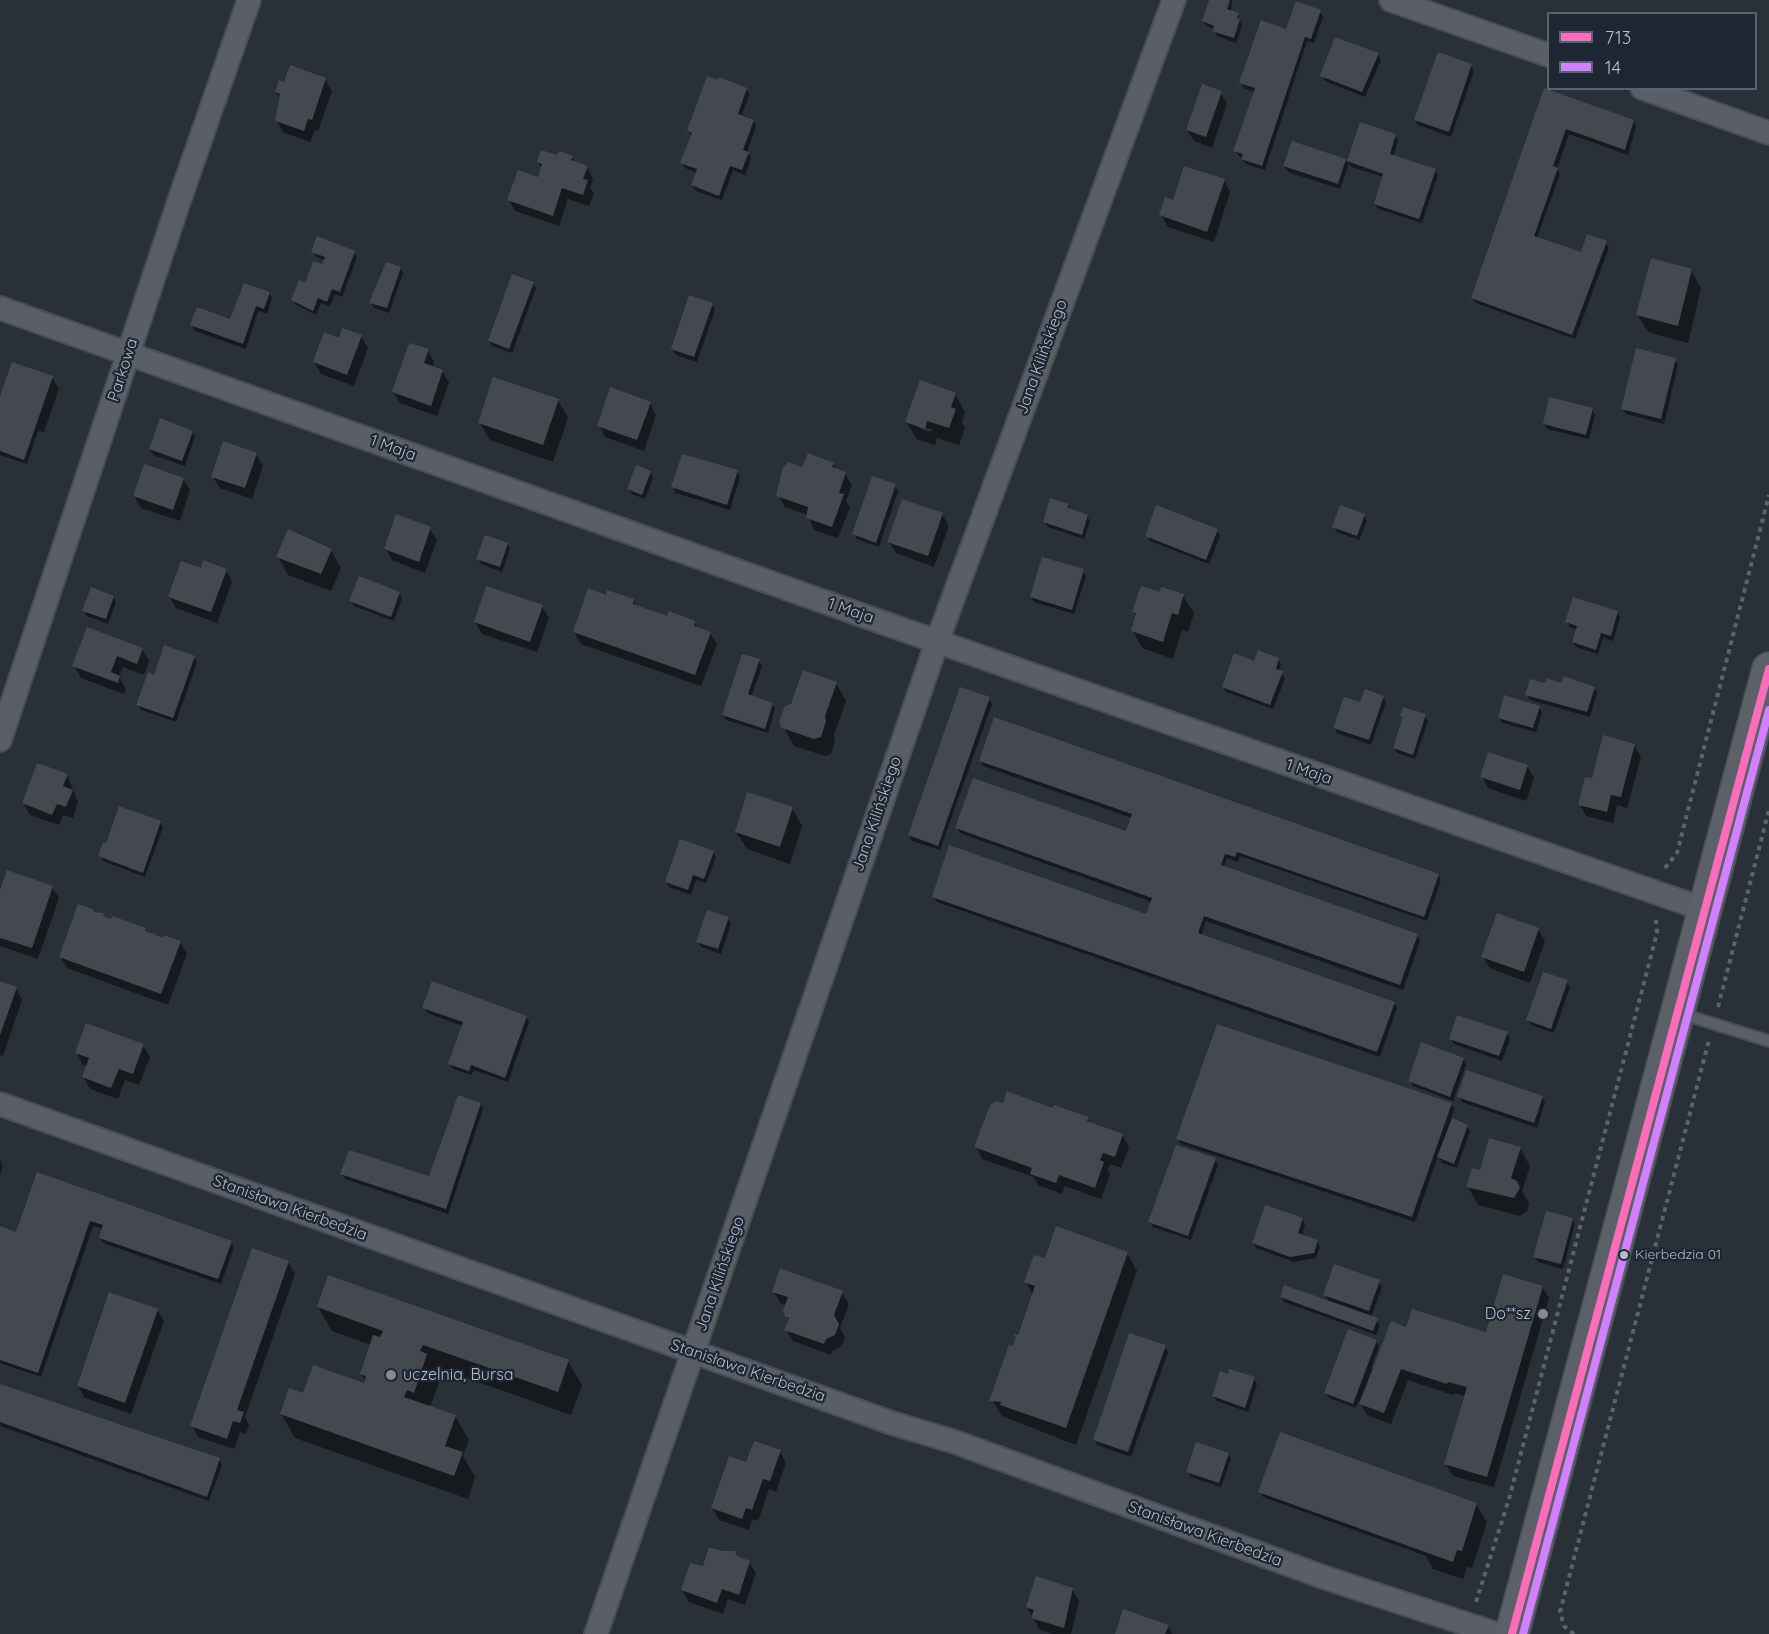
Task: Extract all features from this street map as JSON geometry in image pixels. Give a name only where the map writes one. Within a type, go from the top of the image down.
[{"type":"main road","points":[[1512,1634],[1703,909],[1769,669]]},
{"type":"street","name":"Parkowa","points":[[0,740],[249,0]]},
{"type":"street","name":"Jana Kilińskiego","points":[[596,1634],[937,642],[1174,0]]},
{"type":"street","points":[[1391,0],[1547,56]]},
{"type":"street","points":[[1648,90],[1769,133]]},
{"type":"street","name":"1 Maja","points":[[0,308],[937,642],[1703,909]]},
{"type":"street","name":"Stanisława Kierbedzia","points":[[0,1104],[1323,1577],[1497,1634]]},
{"type":"lane","points":[[1676,1012],[1769,1041]]},
{"type":"path","points":[[1661,869],[1668,867],[1677,853],[1769,495]]},
{"type":"path","points":[[1574,1634],[1564,1626],[1560,1612],[1769,810]]},
{"type":"path","points":[[1469,1624],[1509,1499],[1657,933],[1657,920],[1651,915]]},
{"type":"building","points":[[1209,0],[1230,0],[1227,9],[1239,13],[1237,18],[1240,19],[1234,38],[1212,31],[1214,26],[1202,21]]},
{"type":"building","points":[[1296,1],[1321,10],[1311,39],[1305,37],[1262,166],[1241,159],[1243,154],[1233,151],[1255,88],[1239,83],[1261,20],[1286,29]]},
{"type":"building","points":[[1335,37],[1379,53],[1362,92],[1320,76]]},
{"type":"building","points":[[1438,52],[1472,64],[1449,132],[1414,120]]},
{"type":"building","points":[[290,65],[326,78],[312,120],[308,119],[304,131],[275,121],[280,94],[275,92],[279,80],[284,82]]},
{"type":"building","points":[[707,76],[718,80],[719,77],[747,88],[738,114],[754,120],[743,150],[749,152],[742,170],[730,166],[719,196],[691,185],[697,169],[680,163],[692,133],[687,131]]},
{"type":"building","points":[[1202,84],[1222,91],[1206,137],[1186,130]]},
{"type":"building","points":[[1544,88],[1634,120],[1625,150],[1566,129],[1553,166],[1558,168],[1534,236],[1581,252],[1587,234],[1607,241],[1572,335],[1471,298]]},
{"type":"building","points":[[1360,122],[1396,134],[1390,154],[1436,169],[1419,219],[1374,204],[1383,174],[1347,161]]},
{"type":"building","points":[[1292,141],[1346,159],[1338,184],[1283,166]]},
{"type":"building","points":[[541,150],[557,155],[559,151],[573,156],[571,160],[588,166],[583,179],[588,180],[583,195],[562,188],[553,216],[507,200],[518,170],[538,177],[542,164],[537,162]]},
{"type":"building","points":[[1184,166],[1225,179],[1207,232],[1159,215],[1165,197],[1173,200]]},
{"type":"building","points":[[317,236],[355,251],[340,292],[332,289],[327,302],[318,298],[313,311],[291,300],[299,280],[305,283],[313,261],[322,264],[325,257],[311,252]]},
{"type":"building","points":[[1651,258],[1692,269],[1678,326],[1636,315]]},
{"type":"building","points":[[386,262],[401,267],[387,308],[369,303]]},
{"type":"building","points":[[512,274],[534,282],[509,349],[488,341]]},
{"type":"building","points":[[244,283],[270,292],[264,309],[256,306],[243,344],[190,325],[197,307],[230,319]]},
{"type":"building","points":[[689,295],[713,303],[694,357],[671,349]]},
{"type":"building","points":[[342,328],[362,335],[347,375],[313,362],[324,332],[339,338]]},
{"type":"building","points":[[409,343],[429,349],[424,363],[443,370],[431,406],[392,392]]},
{"type":"building","points":[[1636,348],[1676,358],[1661,419],[1621,409]]},
{"type":"building","points":[[12,362],[53,376],[24,460],[0,451],[0,396]]},
{"type":"building","points":[[493,377],[559,399],[543,445],[478,423]]},
{"type":"building","points":[[920,380],[956,393],[951,407],[956,409],[949,428],[927,421],[925,429],[905,422]]},
{"type":"building","points":[[610,387],[651,402],[637,440],[597,426]]},
{"type":"building","points":[[1549,397],[1593,408],[1586,435],[1543,424]]},
{"type":"building","points":[[160,418],[193,431],[182,461],[149,449]]},
{"type":"building","points":[[223,441],[257,453],[245,488],[211,477]]},
{"type":"building","points":[[808,453],[834,463],[832,467],[846,472],[839,493],[844,494],[832,527],[806,518],[808,507],[776,496],[782,470],[788,462],[802,467]]},
{"type":"building","points":[[682,454],[738,470],[727,505],[671,487]]},
{"type":"building","points":[[144,464],[184,478],[173,510],[133,496]]},
{"type":"building","points":[[636,465],[651,471],[642,495],[627,489]]},
{"type":"building","points":[[872,476],[896,484],[876,543],[852,534]]},
{"type":"building","points":[[1050,498],[1069,504],[1067,507],[1088,515],[1082,535],[1043,522]]},
{"type":"building","points":[[902,499],[943,513],[928,556],[887,542]]},
{"type":"building","points":[[1156,505],[1218,529],[1206,560],[1145,536]]},
{"type":"building","points":[[1340,505],[1365,514],[1357,536],[1332,527]]},
{"type":"building","points":[[396,514],[431,527],[419,562],[384,549]]},
{"type":"building","points":[[288,529],[332,549],[321,574],[276,557]]},
{"type":"building","points":[[485,535],[508,543],[500,567],[476,559]]},
{"type":"building","points":[[1042,557],[1084,569],[1072,610],[1030,597]]},
{"type":"building","points":[[203,560],[227,569],[211,612],[168,597],[181,561],[201,568]]},
{"type":"building","points":[[359,576],[400,592],[391,617],[349,601]]},
{"type":"building","points":[[486,586],[543,605],[530,642],[474,622]]},
{"type":"building","points":[[1141,586],[1160,592],[1161,587],[1184,594],[1178,615],[1172,613],[1163,642],[1131,631],[1136,613],[1132,612]]},
{"type":"building","points":[[91,587],[114,596],[106,619],[82,611]]},
{"type":"building","points":[[588,588],[606,595],[607,590],[634,599],[633,604],[667,616],[669,611],[695,621],[694,626],[711,632],[695,675],[573,632]]},
{"type":"building","points":[[1573,597],[1618,611],[1611,636],[1601,633],[1596,650],[1572,642],[1577,626],[1565,622]]},
{"type":"building","points":[[87,627],[143,648],[137,664],[117,656],[111,672],[120,676],[118,683],[72,666]]},
{"type":"building","points":[[164,645],[195,656],[173,718],[136,705],[148,672],[154,675]]},
{"type":"building","points":[[1258,650],[1279,658],[1276,669],[1283,671],[1270,705],[1222,687],[1234,653],[1254,661]]},
{"type":"building","points":[[742,654],[760,659],[748,694],[773,703],[765,729],[722,715]]},
{"type":"building","points":[[803,670],[837,682],[825,716],[826,721],[821,737],[814,739],[782,728],[779,722],[785,706],[791,704]]},
{"type":"building","points":[[1564,676],[1595,687],[1587,712],[1525,695],[1530,679],[1545,683],[1547,678],[1561,683]]},
{"type":"building","points":[[960,687],[990,697],[938,846],[908,835]]},
{"type":"building","points":[[1365,689],[1384,696],[1369,740],[1333,728],[1344,697],[1360,702]]},
{"type":"building","points":[[1504,695],[1540,706],[1533,728],[1498,718]]},
{"type":"building","points":[[1403,707],[1426,714],[1413,755],[1393,748],[1403,717],[1400,716]]},
{"type":"building","points":[[994,717],[1439,874],[1424,917],[1237,852],[1235,857],[1225,854],[1221,865],[1418,934],[1400,985],[1204,916],[1198,933],[1395,1002],[1377,1052],[932,897],[949,845],[1146,914],[1152,898],[955,828],[973,778],[1126,831],[1132,814],[979,761]]},
{"type":"building","points":[[1603,735],[1635,744],[1621,797],[1611,795],[1607,812],[1578,805],[1585,777],[1592,778]]},
{"type":"building","points":[[1488,752],[1528,765],[1520,790],[1480,777]]},
{"type":"building","points":[[37,763],[68,774],[63,786],[73,790],[66,807],[57,804],[52,815],[22,803]]},
{"type":"building","points":[[747,792],[793,807],[780,847],[735,832]]},
{"type":"building","points":[[119,806],[161,821],[143,873],[98,856],[103,842],[106,843]]},
{"type":"building","points":[[680,839],[714,851],[704,879],[693,875],[688,890],[665,882]]},
{"type":"building","points":[[7,870],[53,886],[32,948],[0,938],[0,890]]},
{"type":"building","points":[[78,904],[94,910],[93,912],[104,913],[103,916],[111,919],[112,916],[146,928],[145,931],[153,934],[154,931],[155,935],[163,938],[164,935],[181,941],[161,994],[59,957]]},
{"type":"building","points":[[707,910],[729,917],[718,949],[696,942]]},
{"type":"building","points":[[1497,913],[1539,928],[1524,972],[1481,957]]},
{"type":"building","points":[[1543,972],[1568,980],[1551,1029],[1526,1020]]},
{"type":"building","points":[[0,981],[17,987],[0,1035]]},
{"type":"building","points":[[432,981],[527,1016],[505,1078],[471,1065],[469,1071],[448,1064],[463,1022],[422,1008]]},
{"type":"building","points":[[1457,1015],[1508,1032],[1499,1056],[1449,1039]]},
{"type":"building","points":[[86,1023],[144,1044],[133,1074],[119,1069],[111,1088],[82,1077],[89,1058],[75,1053]]},
{"type":"building","points":[[1217,1024],[1452,1103],[1412,1217],[1176,1139]]},
{"type":"building","points":[[1421,1042],[1464,1058],[1450,1097],[1408,1081]]},
{"type":"building","points":[[1466,1070],[1543,1096],[1534,1123],[1457,1097]]},
{"type":"building","points":[[1007,1091],[1052,1108],[1054,1105],[1089,1117],[1087,1121],[1123,1134],[1115,1157],[1103,1153],[1100,1160],[1104,1162],[1095,1188],[1059,1175],[1056,1183],[1030,1174],[1032,1168],[974,1147],[990,1105],[996,1101],[1003,1103]]},
{"type":"building","points":[[458,1095],[481,1103],[446,1209],[340,1174],[349,1150],[429,1176]]},
{"type":"building","points":[[1452,1118],[1468,1125],[1454,1164],[1437,1157]]},
{"type":"building","points":[[1489,1138],[1521,1147],[1511,1178],[1517,1181],[1520,1188],[1514,1198],[1466,1187],[1472,1168],[1480,1170]]},
{"type":"building","points":[[1176,1145],[1216,1158],[1188,1236],[1148,1222]]},
{"type":"building","points":[[37,1172],[232,1241],[218,1279],[99,1238],[103,1225],[90,1221],[38,1373],[0,1360],[0,1226],[16,1232]]},
{"type":"building","points":[[1265,1205],[1303,1218],[1298,1233],[1318,1240],[1314,1253],[1290,1257],[1252,1243]]},
{"type":"building","points":[[1546,1211],[1573,1218],[1561,1264],[1533,1257]]},
{"type":"building","points":[[1056,1226],[1128,1252],[1066,1428],[1000,1405],[1001,1402],[989,1401],[1009,1345],[1013,1346],[1016,1337],[1013,1334],[1018,1335],[1035,1286],[1024,1282],[1034,1255],[1045,1258]]},
{"type":"building","points":[[252,1248],[289,1261],[237,1410],[244,1412],[240,1423],[233,1421],[227,1439],[190,1426]]},
{"type":"building","points":[[1334,1264],[1380,1280],[1369,1311],[1323,1295]]},
{"type":"building","points":[[780,1268],[843,1291],[834,1315],[839,1324],[835,1335],[826,1339],[824,1344],[784,1330],[789,1318],[785,1316],[783,1310],[788,1297],[772,1292]]},
{"type":"building","points":[[1503,1274],[1543,1286],[1487,1477],[1444,1464],[1467,1387],[1448,1382],[1447,1384],[1401,1369],[1384,1413],[1359,1404],[1391,1321],[1406,1327],[1412,1309],[1486,1332]]},
{"type":"building","name":"uczelnia, Bursa","points":[[328,1275],[569,1360],[558,1392],[423,1345],[420,1351],[427,1354],[414,1393],[407,1390],[404,1397],[456,1415],[445,1446],[463,1452],[454,1476],[280,1414],[289,1388],[303,1393],[313,1365],[364,1383],[366,1376],[360,1374],[373,1335],[380,1337],[383,1331],[317,1307]]},
{"type":"building","points":[[1284,1285],[1378,1318],[1373,1331],[1280,1297]]},
{"type":"building","points":[[109,1292],[158,1309],[125,1403],[77,1386]]},
{"type":"building","points":[[1348,1329],[1377,1340],[1353,1404],[1324,1393]]},
{"type":"building","points":[[1129,1333],[1166,1345],[1128,1452],[1093,1440]]},
{"type":"building","points":[[1229,1369],[1255,1377],[1245,1408],[1212,1396],[1220,1371],[1228,1374]]},
{"type":"building","points":[[0,1384],[220,1458],[207,1497],[0,1422]]},
{"type":"building","points":[[1280,1432],[1477,1503],[1462,1551],[1457,1550],[1453,1562],[1258,1492]]},
{"type":"building","points":[[754,1441],[781,1450],[770,1481],[763,1479],[752,1510],[746,1508],[742,1519],[711,1508],[729,1456],[746,1462]]},
{"type":"building","points":[[1196,1442],[1229,1453],[1219,1483],[1186,1472]]},
{"type":"building","points":[[709,1547],[723,1551],[735,1551],[737,1556],[750,1561],[739,1595],[722,1589],[717,1603],[681,1590],[690,1563],[703,1566]]},
{"type":"building","points":[[1036,1576],[1073,1588],[1064,1628],[1031,1618],[1034,1610],[1026,1607]]},
{"type":"building","points":[[1123,1609],[1169,1625],[1165,1634],[1115,1634]]},
{"type":"transit line","name":"713","points":[[1512,1634],[1769,669]]},
{"type":"transit line","name":"14","points":[[1523,1634],[1769,710]]},
{"type":"place","name":"Kierbedzia 01","points":[[1624,1255]]},
{"type":"place","name":"Do**sz","points":[[1543,1314]]},
{"type":"place","name":"uczelnia, Bursa","points":[[391,1375]]}]
